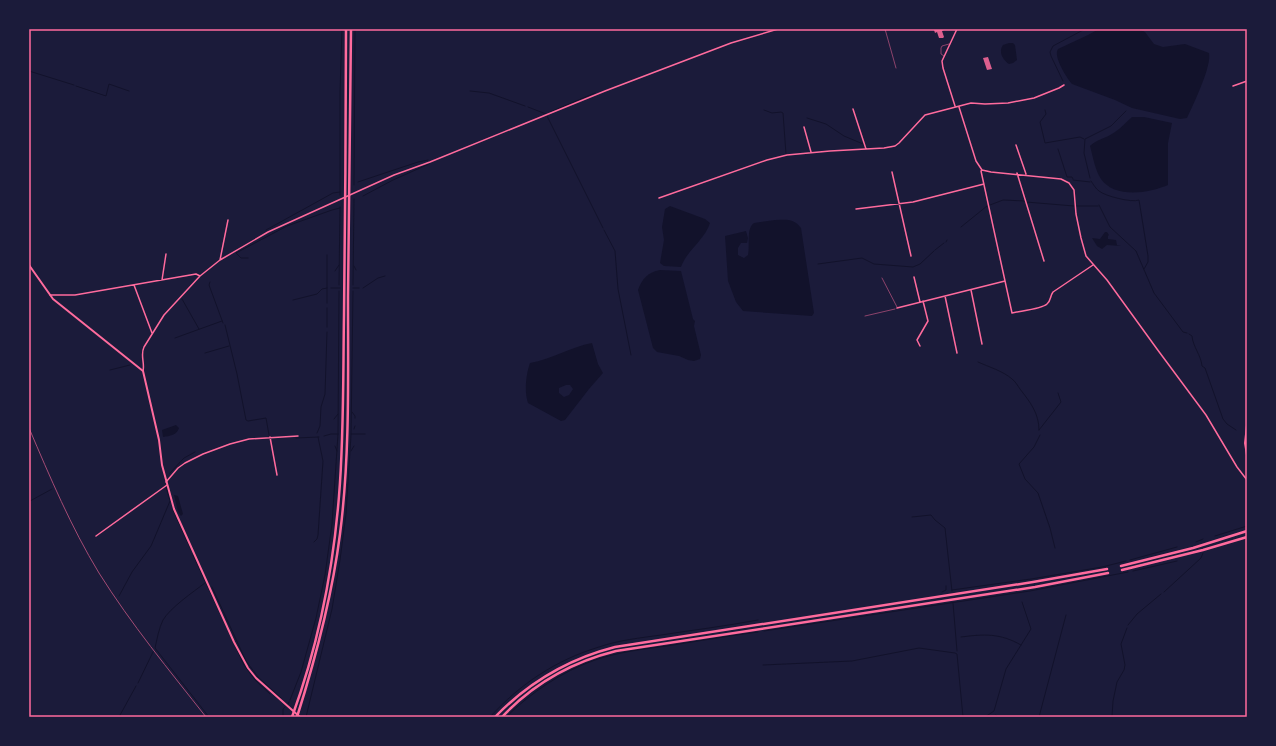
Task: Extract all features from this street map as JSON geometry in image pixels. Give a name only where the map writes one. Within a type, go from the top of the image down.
[{"type":"main road","points":[[292,716],[310,659],[324,601],[333,553],[339,495],[342,418],[346,29]]},
{"type":"main road","points":[[297,717],[314,661],[328,604],[336,564],[343,504],[347,413],[351,29]]},
{"type":"main road","points":[[1121,566],[1193,548],[1247,531]]},
{"type":"main road","points":[[1122,570],[1196,552],[1247,537]]},
{"type":"main road","points":[[495,717],[519,695],[550,673],[582,657],[615,647],[1039,581],[1107,569]]},
{"type":"main road","points":[[502,717],[525,695],[553,676],[586,660],[616,651],[1022,589],[1108,573]]},
{"type":"street","points":[[300,717],[267,688],[248,668],[234,642],[174,509],[162,465],[158,432],[143,371],[144,366],[142,350],[164,315],[200,276],[220,260],[268,232],[394,175],[430,162],[605,91],[724,46],[778,29]]},
{"type":"street","points":[[955,106],[943,65],[944,56],[957,29]]},
{"type":"street","points":[[1233,86],[1247,81],[1247,84]]},
{"type":"street","points":[[658,198],[697,186],[767,160],[787,155],[811,152],[884,148],[897,145],[925,115],[971,103],[1008,103],[1034,98],[1064,85]]},
{"type":"street","points":[[959,106],[976,161],[982,170],[1012,313],[1044,306],[1050,301],[1053,292],[1093,265]]},
{"type":"street","points":[[853,109],[866,149]]},
{"type":"street","points":[[804,127],[811,152]]},
{"type":"street","points":[[1016,145],[1026,174]]},
{"type":"street","points":[[982,170],[1061,178],[1072,186],[1074,190],[1076,214],[1084,252],[1093,265],[1107,280],[1206,415],[1237,467],[1247,480]]},
{"type":"street","points":[[892,172],[911,256]]},
{"type":"street","points":[[1017,173],[1044,261]]},
{"type":"street","points":[[856,209],[928,199],[984,184]]},
{"type":"street","points":[[220,260],[228,220]]},
{"type":"street","points":[[162,280],[166,254]]},
{"type":"street","points":[[29,266],[45,289],[60,305],[143,371]]},
{"type":"street","points":[[50,294],[75,295],[196,274],[200,276]]},
{"type":"street","points":[[914,277],[928,321],[917,340],[920,346]]},
{"type":"street","points":[[897,308],[1005,281]]},
{"type":"street","points":[[134,285],[152,333]]},
{"type":"street","points":[[971,290],[982,344]]},
{"type":"street","points":[[945,296],[957,353]]},
{"type":"street","points":[[1247,424],[1245,442],[1247,455]]},
{"type":"street","points":[[96,536],[167,484],[181,465],[203,454],[239,441],[270,437],[298,436]]},
{"type":"street","points":[[270,437],[277,475]]},
{"type":"lane","points":[[885,29],[896,68]]},
{"type":"lane","points":[[944,56],[940,51],[941,48],[946,45],[950,45]]},
{"type":"lane","points":[[882,278],[897,308]]},
{"type":"path","points":[[865,316],[897,308]]},
{"type":"shaded area","points":[[1099,29],[1139,29],[1145,32],[1154,44],[1163,47],[1185,44],[1209,53],[1208,67],[1205,76],[1187,118],[1180,119],[1132,108],[1072,84],[1064,72],[1057,56],[1058,49]]},
{"type":"shaded area","points":[[1013,43],[1015,45],[1017,60],[1009,64],[1003,58],[1001,50],[1003,45]]},
{"type":"shaded area","points":[[1132,117],[1144,117],[1172,123],[1168,143],[1168,185],[1142,192],[1123,192],[1115,190],[1101,179],[1094,163],[1090,146],[1115,132]]},
{"type":"shaded area","points":[[670,206],[705,219],[710,223],[704,235],[687,255],[681,267],[664,266],[660,263],[664,240],[662,227],[665,209]]},
{"type":"shaded area","points":[[775,220],[792,221],[801,228],[814,313],[812,316],[743,311],[736,302],[728,281],[725,236],[746,231],[748,238],[747,243],[741,243],[738,248],[738,255],[744,258],[748,255],[749,251],[749,233],[752,225],[754,223]]},
{"type":"shaded area","points":[[1105,232],[1109,235],[1108,239],[1116,240],[1117,245],[1121,246],[1107,245],[1102,249],[1097,246],[1092,238],[1100,239]]},
{"type":"shaded area","points":[[660,270],[681,271],[693,319],[695,321],[694,326],[701,355],[700,359],[694,361],[688,360],[679,356],[657,352],[653,348],[638,290],[646,277],[652,272]]},
{"type":"shaded area","points":[[592,343],[598,364],[603,373],[565,420],[561,421],[528,403],[526,383],[530,363]],"holes":[[[570,385],[573,389],[569,395],[564,397],[559,393],[559,388]]]},
{"type":"shaded area","points":[[176,425],[179,428],[175,434],[163,437],[162,430]]},
{"type":"shaded area","points":[[174,495],[178,496],[183,514],[181,516],[178,512]]},
{"type":"building","points":[[934,30],[944,30],[942,31],[943,38],[939,38],[937,32],[935,33]]},
{"type":"building","points":[[988,57],[992,69],[987,70],[983,58]]},
{"type":"waterway","points":[[340,195],[340,92],[342,29]]},
{"type":"waterway","points":[[354,185],[355,29]]},
{"type":"waterway","points":[[1063,81],[1050,52],[1053,46],[1085,29]]},
{"type":"waterway","points":[[29,71],[74,85]]},
{"type":"waterway","points":[[76,86],[106,96],[109,84],[129,91]]},
{"type":"waterway","points":[[470,91],[489,93],[525,106]]},
{"type":"waterway","points":[[550,112],[595,93]]},
{"type":"waterway","points":[[528,107],[546,114]]},
{"type":"waterway","points":[[764,110],[772,113],[783,113],[786,154]]},
{"type":"waterway","points":[[1045,110],[1046,114],[1040,122],[1045,143],[1080,137],[1084,139]]},
{"type":"waterway","points":[[1090,178],[1084,153],[1085,139],[1111,126],[1126,111]]},
{"type":"waterway","points":[[547,116],[603,228]]},
{"type":"waterway","points":[[807,118],[826,124],[844,136],[863,144]]},
{"type":"waterway","points":[[1058,149],[1067,177],[1072,177],[1073,179]]},
{"type":"waterway","points":[[358,182],[428,160]]},
{"type":"waterway","points":[[363,196],[393,180],[429,164]]},
{"type":"waterway","points":[[1073,180],[1090,182]]},
{"type":"waterway","points":[[1091,181],[1098,190],[1107,195],[1125,200],[1139,200],[1148,256],[1148,262],[1144,269]]},
{"type":"waterway","points":[[266,230],[333,193],[340,192]]},
{"type":"waterway","points":[[353,285],[354,199]]},
{"type":"waterway","points":[[990,205],[1003,200],[1025,201]]},
{"type":"waterway","points":[[1026,202],[1074,206]]},
{"type":"waterway","points":[[1099,205],[1110,227],[1136,251],[1154,293],[1183,332],[1187,333]]},
{"type":"waterway","points":[[961,227],[987,206]]},
{"type":"waterway","points":[[1077,206],[1098,206]]},
{"type":"waterway","points":[[339,285],[340,207]]},
{"type":"waterway","points":[[248,258],[241,258],[236,253],[287,226],[340,208]]},
{"type":"waterway","points":[[604,230],[615,251],[618,289],[631,355]]},
{"type":"waterway","points":[[935,250],[944,243]]},
{"type":"waterway","points":[[818,264],[862,258],[874,264],[913,267],[920,264],[934,251]]},
{"type":"waterway","points":[[327,255],[327,287]]},
{"type":"waterway","points":[[335,271],[339,265]]},
{"type":"waterway","points":[[354,266],[356,270]]},
{"type":"waterway","points":[[363,288],[378,278],[385,276]]},
{"type":"waterway","points":[[210,282],[209,285],[223,323]]},
{"type":"waterway","points":[[293,300],[317,294],[322,289],[327,288]]},
{"type":"waterway","points":[[327,288],[327,303]]},
{"type":"waterway","points":[[331,288],[340,288]]},
{"type":"waterway","points":[[353,288],[359,288]]},
{"type":"waterway","points":[[290,700],[301,672],[316,618],[325,575],[332,524],[338,434],[339,291]]},
{"type":"waterway","points":[[306,717],[332,609],[346,514],[351,435],[353,291]]},
{"type":"waterway","points":[[182,299],[199,329]]},
{"type":"waterway","points":[[327,308],[327,327]]},
{"type":"waterway","points":[[175,338],[222,321]]},
{"type":"waterway","points":[[225,325],[246,420],[266,418],[269,435]]},
{"type":"waterway","points":[[317,433],[320,426],[321,407],[325,394],[327,332]]},
{"type":"waterway","points":[[1189,334],[1192,336],[1202,366],[1205,368],[1223,419],[1227,424],[1236,430]]},
{"type":"waterway","points":[[205,353],[229,346]]},
{"type":"waterway","points":[[978,362],[1000,371],[1014,381],[1036,413],[1039,430]]},
{"type":"waterway","points":[[110,370],[130,365]]},
{"type":"waterway","points":[[1039,430],[1061,402],[1058,393]]},
{"type":"waterway","points":[[352,412],[355,418]]},
{"type":"waterway","points":[[334,419],[338,414]]},
{"type":"waterway","points":[[324,436],[338,434]]},
{"type":"waterway","points":[[351,434],[365,434]]},
{"type":"waterway","points":[[1040,435],[1034,447],[1019,464],[1025,479],[1038,493],[1055,548]]},
{"type":"waterway","points":[[314,542],[318,535],[323,461],[318,437]]},
{"type":"waterway","points":[[296,438],[319,437]]},
{"type":"waterway","points":[[335,446],[337,451]]},
{"type":"waterway","points":[[351,451],[354,446]]},
{"type":"waterway","points":[[170,473],[184,458],[195,452]]},
{"type":"waterway","points":[[119,596],[132,572],[151,546],[170,501],[166,487]]},
{"type":"waterway","points":[[30,501],[52,489]]},
{"type":"waterway","points":[[173,510],[191,550]]},
{"type":"waterway","points":[[912,517],[931,515],[945,528],[952,591]]},
{"type":"waterway","points":[[1215,536],[1247,526]]},
{"type":"waterway","points":[[1196,542],[1203,539]]},
{"type":"waterway","points":[[1130,560],[1177,547]]},
{"type":"waterway","points":[[1164,592],[1201,558],[1203,553]]},
{"type":"waterway","points":[[193,555],[244,665],[255,680],[270,694]]},
{"type":"waterway","points":[[952,590],[1031,579],[1102,567],[1126,561]]},
{"type":"waterway","points":[[1133,571],[1177,561]]},
{"type":"waterway","points":[[764,631],[1030,591],[1128,572]]},
{"type":"waterway","points":[[205,583],[182,600],[166,615],[160,626],[155,648],[209,717]]},
{"type":"waterway","points":[[942,592],[946,590],[946,586]]},
{"type":"waterway","points":[[212,587],[246,661],[258,677],[281,698]]},
{"type":"waterway","points":[[1128,625],[1137,614],[1161,594]]},
{"type":"waterway","points":[[985,717],[994,711],[1006,669],[1031,629],[1022,602]]},
{"type":"waterway","points":[[953,603],[957,651]]},
{"type":"waterway","points":[[1039,717],[1066,615]]},
{"type":"waterway","points":[[490,717],[514,694],[540,674],[583,652],[637,638],[758,620]]},
{"type":"waterway","points":[[1112,717],[1113,701],[1117,682],[1124,670],[1125,665],[1121,644],[1127,628]]},
{"type":"waterway","points":[[506,717],[537,691],[570,670],[595,660],[631,651],[758,632]]},
{"type":"waterway","points":[[961,637],[992,635],[1006,638],[1021,645]]},
{"type":"waterway","points":[[763,665],[852,661],[919,648],[955,653],[957,654],[963,717]]},
{"type":"waterway","points":[[138,683],[153,652]]},
{"type":"waterway","points":[[119,717],[136,686]]},
{"type":"waterway","points":[[283,717],[283,709],[285,707]]},
{"type":"railway","points":[[29,428],[70,520],[99,573],[137,629],[206,717]]}]
